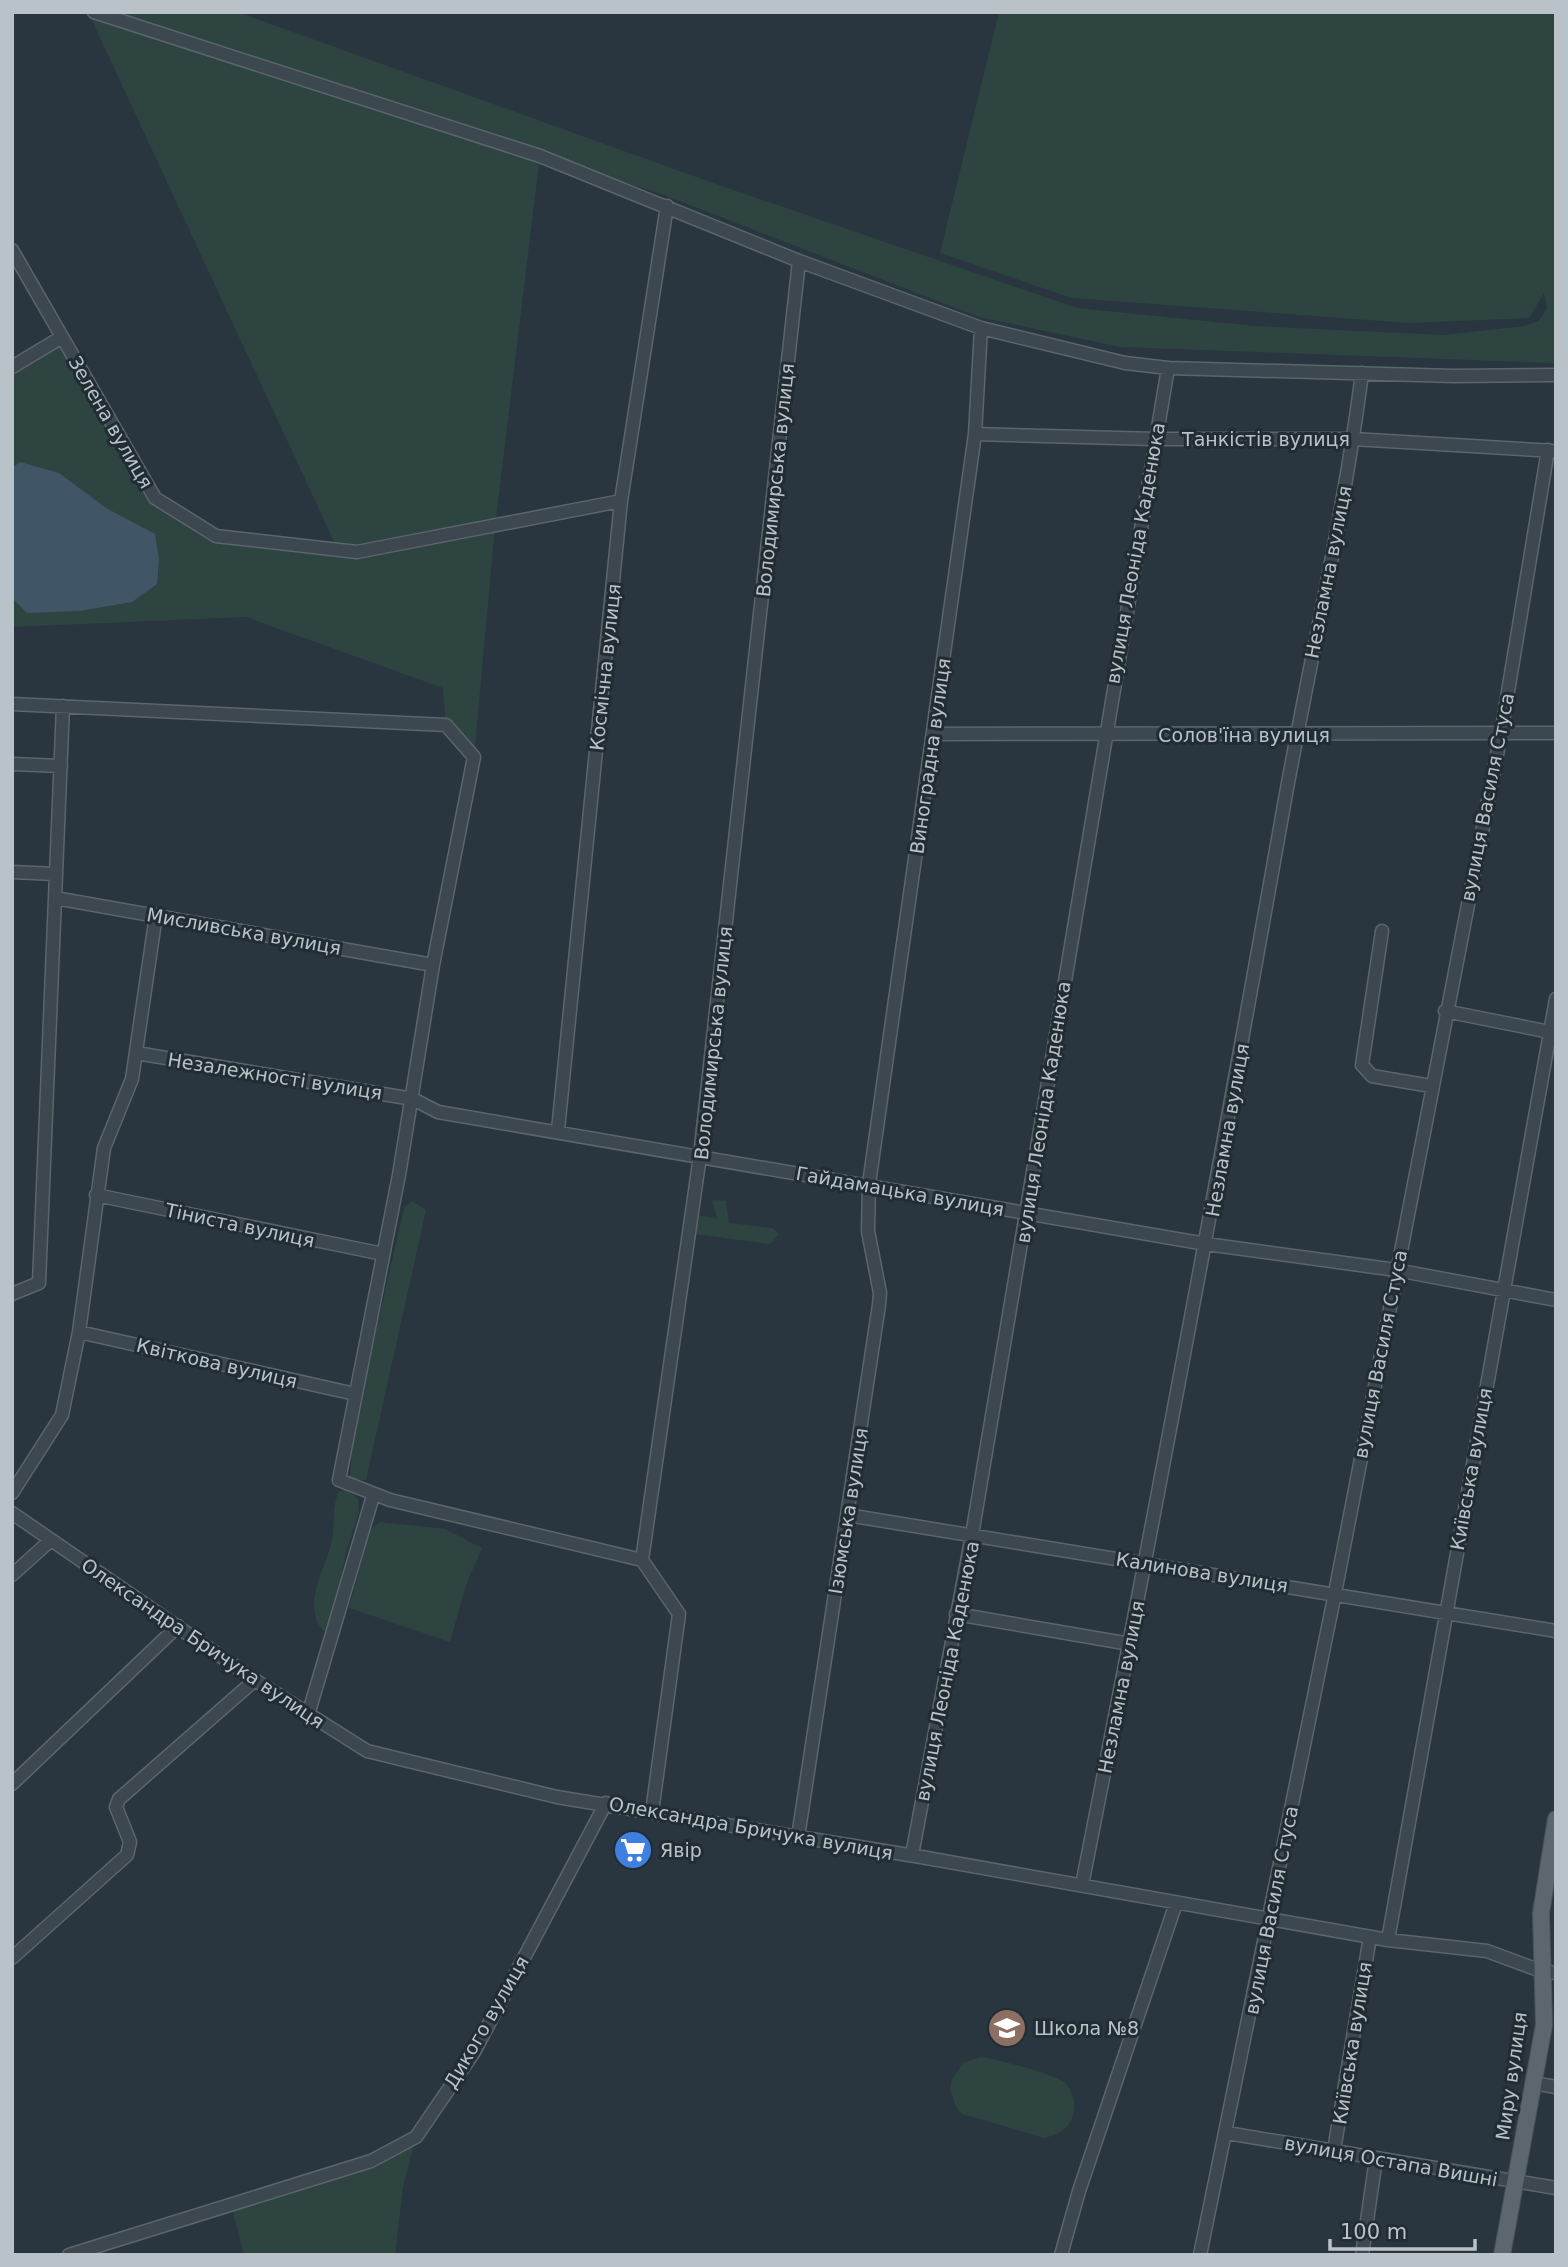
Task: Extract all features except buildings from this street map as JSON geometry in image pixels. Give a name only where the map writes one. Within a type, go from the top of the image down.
[{"type":"main road","name":"Миру вулиця","points":[[1502,2255],[1544,2025],[1548,1972],[1541,1913],[1556,1819]]},
{"type":"street","points":[[93,12],[540,156],[799,261],[981,328],[1125,363],[1168,368],[1556,375]]},
{"type":"street","name":"Космічна вулиця","points":[[558,1130],[621,501],[667,206]]},
{"type":"street","name":"Зелена вулиця","points":[[12,250],[155,498],[216,536],[356,552],[621,501]]},
{"type":"street","name":"Володимирська вулиця","points":[[642,1560],[700,1156],[799,261]]},
{"type":"street","name":"Виноградна вулиця","points":[[869,1184],[975,434],[981,328]]},
{"type":"street","points":[[12,367],[62,337]]},
{"type":"street","name":"вулиця Леоніда Каденюка","points":[[912,1855],[972,1535],[1104,736],[1168,368]]},
{"type":"street","name":"Незламна вулиця","points":[[1082,1885],[1206,1244],[1296,735],[1353,439],[1362,373]]},
{"type":"street","name":"Танкістів вулиця","points":[[975,434],[1155,439],[1353,439],[1552,450]]},
{"type":"street","name":"вулиця Василя Стуса","points":[[1200,2255],[1335,1593],[1445,1011],[1501,734],[1552,450]]},
{"type":"street","points":[[12,704],[446,725],[474,757],[433,965],[413,1099],[339,1480],[373,1496],[642,1560],[678,1614],[652,1812]]},
{"type":"street","points":[[13,1292],[39,1283],[63,706]]},
{"type":"street","name":"Солов'їна вулиця","points":[[933,734],[1104,736],[1556,733]]},
{"type":"street","points":[[12,764],[61,766]]},
{"type":"street","points":[[12,872],[56,874]]},
{"type":"street","name":"Мисливська вулиця","points":[[55,898],[433,965]]},
{"type":"street","points":[[12,1493],[62,1415],[79,1332],[104,1148],[132,1079],[156,915]]},
{"type":"street","points":[[1382,931],[1362,1065],[1371,1076],[1431,1086]]},
{"type":"street","name":"Київська вулиця","points":[[1388,1940],[1503,1289],[1553,1032],[1556,999]]},
{"type":"street","points":[[1445,1011],[1553,1032]]},
{"type":"street","name":"Незалежності вулиця","points":[[136,1053],[413,1099]]},
{"type":"street","name":"Гайдамацька вулиця","points":[[413,1099],[438,1112],[558,1130],[1206,1244],[1396,1270],[1556,1300]]},
{"type":"street","name":"Ізюмська вулиця","points":[[798,1837],[880,1293],[868,1231],[869,1184]]},
{"type":"street","name":"Тіниста вулиця","points":[[96,1195],[383,1254]]},
{"type":"street","name":"Квіткова вулиця","points":[[79,1332],[355,1394]]},
{"type":"street","points":[[308,1715],[373,1496]]},
{"type":"street","name":"Олександра Бричука вулиця","points":[[12,1513],[255,1680],[367,1751],[557,1797],[912,1855],[1388,1940],[1487,1951],[1548,1972]]},
{"type":"street","name":"Калинова вулиця","points":[[847,1515],[1335,1593],[1445,1615],[1556,1631]]},
{"type":"street","points":[[12,1575],[51,1540]]},
{"type":"street","points":[[956,1614],[1130,1644]]},
{"type":"street","points":[[12,1784],[178,1626]]},
{"type":"street","points":[[12,1958],[127,1855],[130,1842],[116,1807],[119,1799],[255,1680]]},
{"type":"street","name":"Дикого вулиця","points":[[69,2255],[371,2161],[416,2137],[474,2052],[606,1803]]},
{"type":"street","points":[[1064,2254],[1079,2191],[1176,1903]]},
{"type":"street","name":"Київська вулиця","points":[[1334,2150],[1370,1937]]},
{"type":"street","points":[[1533,2083],[1556,2087]]},
{"type":"street","name":"вулиця Остапа Вишні","points":[[1227,2133],[1556,2188]]},
{"type":"street","points":[[1362,2255],[1376,2159]]},
{"type":"green space","points":[[88,12],[237,12],[713,183],[1077,308],[1255,326],[1444,335],[1525,326],[1539,321],[1547,308],[1544,293],[1529,318],[1409,323],[1072,298],[940,253],[999,12],[1556,12],[1556,363],[1120,347],[979,317],[661,194],[540,155],[495,527],[474,757],[446,725],[443,688],[246,617],[12,627],[12,367],[62,337],[155,498],[216,536],[338,550]]},
{"type":"green space","points":[[712,1200],[726,1201],[729,1223],[773,1228],[779,1234],[770,1244],[695,1234],[697,1215],[717,1219]]},
{"type":"green space","points":[[412,1201],[426,1210],[366,1480],[350,1479],[353,1432],[404,1208]]},
{"type":"green space","points":[[346,1490],[358,1498],[359,1512],[346,1552],[332,1627],[326,1632],[316,1620],[315,1596],[332,1540],[337,1497],[339,1491]]},
{"type":"green space","points":[[380,1522],[445,1529],[482,1548],[466,1585],[450,1642],[349,1608],[370,1530]]},
{"type":"green space","points":[[981,2057],[1035,2070],[1062,2081],[1069,2087],[1074,2101],[1074,2111],[1069,2124],[1058,2133],[1044,2138],[963,2114],[956,2107],[950,2089],[952,2079],[963,2063]]},
{"type":"green space","points":[[416,2137],[403,2187],[395,2255],[244,2255],[231,2205],[371,2161]]},
{"type":"water","points":[[20,462],[59,473],[106,508],[155,534],[159,560],[157,584],[132,602],[79,611],[27,613],[12,598],[12,468]]},
{"type":"place","name":"Явiр","points":[[633,1850]]},
{"type":"place","name":"Школа №8","points":[[1007,2028]]}]
